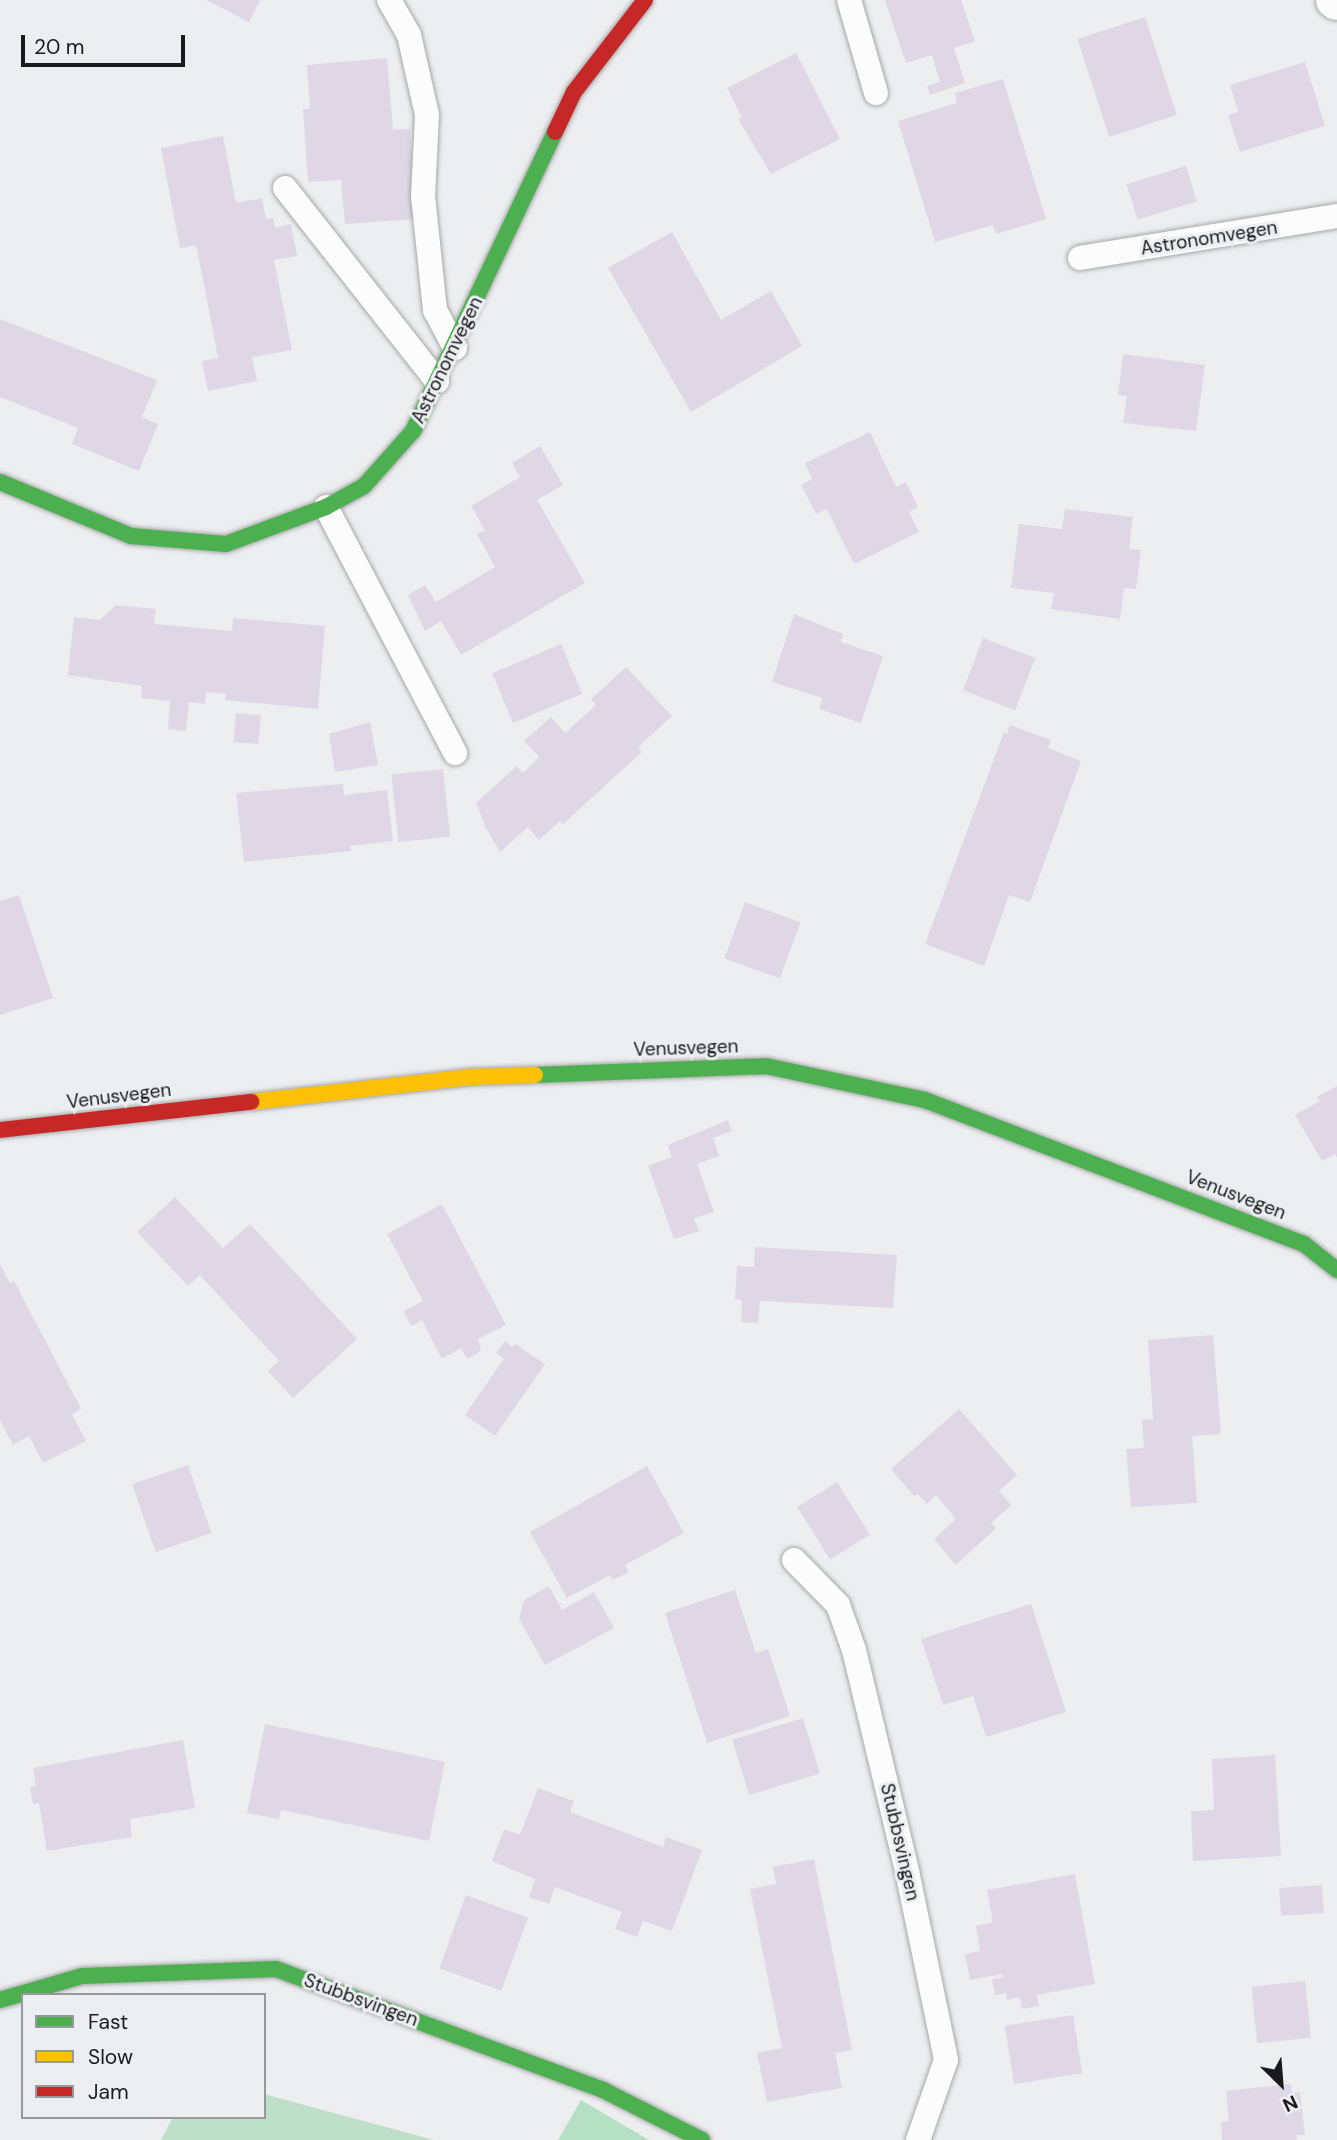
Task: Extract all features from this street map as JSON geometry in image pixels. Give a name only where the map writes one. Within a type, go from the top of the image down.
[{"type":"street","name":"Astronomvegen","points":[[0,482],[131,536],[226,544],[326,507],[364,486],[413,431],[455,348],[574,92],[645,0]]},
{"type":"street","name":"Venusvegen","points":[[0,1130],[469,1077],[766,1066],[925,1100],[1304,1244],[1337,1270]]},
{"type":"street","name":"Stubbsvingen","points":[[24,1993],[82,1976],[276,1969],[603,2090],[702,2140]]},
{"type":"street","name":"Stubbsvingen","points":[[0,2000],[21,1994]]},
{"type":"lane","points":[[389,0],[409,35],[427,115],[423,196],[435,310],[455,348]]},
{"type":"lane","points":[[849,0],[876,93]]},
{"type":"lane","points":[[285,188],[437,381]]},
{"type":"lane","name":"Astronomvegen","points":[[1080,258],[1337,216]]},
{"type":"lane","points":[[326,507],[455,752]]},
{"type":"lane","name":"Stubbsvingen","points":[[794,1559],[838,1605],[850,1639],[907,1871],[946,2060],[918,2140]]},
{"type":"green space","points":[[266,2095],[434,2140],[161,2140],[172,2119],[266,2119]]},
{"type":"green space","points":[[581,2100],[649,2140],[558,2140]]},
{"type":"building","points":[[206,0],[260,0],[249,22]]},
{"type":"building","points":[[885,0],[961,0],[975,41],[954,48],[965,83],[930,95],[927,86],[940,82],[932,55],[906,63]]},
{"type":"building","points":[[1145,17],[1177,115],[1109,137],[1077,39]]},
{"type":"building","points":[[796,53],[840,139],[771,174],[738,119],[742,117],[727,88]]},
{"type":"building","points":[[387,58],[393,130],[410,129],[416,219],[345,224],[341,180],[308,182],[303,109],[310,109],[307,65]]},
{"type":"building","points":[[1305,62],[1325,126],[1240,152],[1228,115],[1238,112],[1230,85]]},
{"type":"building","points":[[1003,79],[1046,219],[996,234],[993,225],[935,242],[898,121],[957,103],[955,93]]},
{"type":"building","points":[[223,136],[236,203],[262,198],[266,219],[273,218],[275,228],[291,224],[297,256],[274,260],[292,350],[252,357],[257,381],[208,391],[202,361],[218,358],[207,300],[196,245],[180,248],[161,148]]},
{"type":"building","points":[[1186,166],[1197,201],[1138,220],[1127,184]]},
{"type":"building","points":[[672,232],[721,320],[771,291],[802,346],[691,412],[608,268]]},
{"type":"building","points":[[0,319],[157,380],[142,417],[158,424],[139,471],[72,444],[78,428],[0,397]]},
{"type":"building","points":[[1123,354],[1205,365],[1196,431],[1123,423],[1127,396],[1118,395]]},
{"type":"building","points":[[870,432],[896,487],[906,482],[918,507],[909,512],[919,532],[854,564],[827,509],[816,514],[801,485],[812,479],[805,463]]},
{"type":"building","points":[[540,446],[563,485],[537,500],[585,583],[461,655],[441,621],[425,631],[408,595],[425,585],[436,602],[495,567],[477,534],[485,530],[471,506],[520,477],[512,463]]},
{"type":"building","points":[[1065,509],[1133,517],[1129,549],[1141,550],[1136,589],[1124,588],[1120,619],[1051,609],[1054,593],[1011,588],[1019,524],[1062,529]]},
{"type":"building","points":[[116,605],[156,609],[154,624],[232,631],[233,618],[325,626],[318,709],[225,700],[226,694],[206,692],[205,704],[189,702],[186,731],[168,729],[170,701],[141,698],[142,686],[68,675],[74,617],[100,620]]},
{"type":"building","points":[[794,614],[843,634],[841,642],[883,656],[861,723],[819,709],[822,698],[772,682]]},
{"type":"building","points":[[983,638],[1035,658],[1015,710],[963,690]]},
{"type":"building","points":[[561,644],[582,694],[513,723],[492,673]]},
{"type":"building","points":[[626,667],[672,716],[638,747],[642,752],[563,824],[560,821],[539,840],[528,827],[500,852],[476,803],[517,766],[523,773],[539,757],[524,741],[551,717],[565,733],[596,705],[591,699]]},
{"type":"building","points":[[236,713],[261,715],[258,744],[233,742]]},
{"type":"building","points":[[370,722],[378,765],[335,772],[329,734]]},
{"type":"building","points":[[1010,725],[1051,740],[1048,748],[1081,761],[1030,902],[1009,895],[984,966],[925,944],[1004,732],[1007,734]]},
{"type":"building","points":[[443,769],[450,837],[398,842],[391,774]]},
{"type":"building","points":[[343,784],[344,795],[387,790],[393,841],[350,846],[351,851],[244,862],[236,793]]},
{"type":"building","points":[[19,895],[53,998],[0,1015],[0,901]]},
{"type":"building","points":[[745,902],[800,922],[780,979],[724,958]]},
{"type":"building","points":[[1337,1086],[1337,1158],[1335,1154],[1322,1161],[1295,1115],[1320,1101],[1317,1097]]},
{"type":"building","points":[[728,1120],[732,1131],[713,1138],[719,1156],[697,1164],[714,1212],[694,1218],[699,1231],[674,1239],[648,1166],[672,1157],[668,1145]]},
{"type":"building","points":[[175,1197],[223,1248],[250,1224],[357,1339],[293,1398],[268,1371],[279,1361],[200,1275],[188,1286],[137,1232]]},
{"type":"building","points":[[442,1204],[506,1325],[478,1339],[481,1351],[467,1359],[461,1348],[442,1359],[422,1320],[411,1326],[404,1311],[423,1301],[387,1234]]},
{"type":"building","points":[[755,1247],[897,1255],[893,1308],[760,1301],[758,1323],[741,1322],[742,1300],[735,1299],[737,1266],[754,1267]]},
{"type":"building","points":[[0,1264],[10,1283],[14,1281],[81,1409],[72,1414],[86,1441],[43,1463],[29,1436],[13,1445],[0,1420]]},
{"type":"building","points":[[1213,1335],[1221,1434],[1192,1436],[1197,1503],[1131,1507],[1126,1449],[1144,1448],[1142,1420],[1153,1419],[1148,1340]]},
{"type":"building","points":[[505,1341],[512,1347],[515,1344],[545,1364],[495,1436],[465,1415],[504,1359],[496,1353]]},
{"type":"building","points":[[959,1409],[1017,1475],[999,1491],[1011,1505],[991,1523],[996,1528],[956,1565],[934,1539],[956,1519],[936,1495],[927,1504],[918,1494],[914,1496],[891,1469]]},
{"type":"building","points":[[188,1465],[211,1533],[156,1552],[132,1484]]},
{"type":"building","points":[[647,1466],[684,1533],[625,1565],[629,1572],[613,1580],[610,1575],[567,1598],[530,1532]]},
{"type":"building","points":[[837,1482],[870,1535],[830,1559],[797,1507]]},
{"type":"building","points":[[549,1586],[562,1610],[594,1592],[614,1628],[545,1665],[519,1619],[524,1600]]},
{"type":"building","points":[[735,1590],[756,1653],[768,1649],[790,1716],[707,1743],[665,1613]]},
{"type":"building","points":[[1031,1604],[1066,1712],[986,1737],[973,1696],[943,1705],[921,1639]]},
{"type":"building","points":[[803,1718],[820,1773],[749,1795],[732,1740]]},
{"type":"building","points":[[265,1724],[445,1762],[429,1841],[281,1810],[279,1819],[247,1813]]},
{"type":"building","points":[[183,1740],[195,1808],[130,1819],[132,1837],[47,1851],[39,1803],[33,1804],[30,1787],[36,1786],[33,1768]]},
{"type":"building","points":[[1275,1755],[1281,1856],[1193,1861],[1191,1811],[1214,1810],[1212,1759]]},
{"type":"building","points":[[538,1788],[574,1801],[570,1812],[663,1847],[666,1837],[702,1850],[672,1931],[643,1921],[637,1937],[615,1929],[622,1912],[555,1887],[549,1904],[529,1897],[535,1879],[492,1861],[504,1829],[520,1835]]},
{"type":"building","points":[[814,1859],[852,2050],[835,2053],[842,2088],[767,2102],[757,2053],[782,2048],[750,1889],[776,1884],[773,1867]]},
{"type":"building","points":[[1075,1874],[1095,1984],[1037,1995],[1039,2006],[1022,2009],[1020,1997],[1007,2000],[1006,1993],[995,1995],[992,1979],[1003,1977],[1002,1974],[970,1980],[965,1954],[980,1951],[976,1926],[993,1922],[987,1890]]},
{"type":"building","points":[[1322,1885],[1324,1913],[1281,1916],[1279,1888]]},
{"type":"building","points":[[466,1895],[528,1918],[501,1991],[439,1968]]},
{"type":"building","points":[[1305,1981],[1311,2038],[1257,2043],[1251,1987]]},
{"type":"building","points":[[1073,2015],[1082,2073],[1014,2084],[1005,2026]]},
{"type":"building","points":[[1291,2084],[1292,2093],[1300,2092],[1305,2135],[1296,2135],[1297,2140],[1222,2140],[1221,2122],[1229,2121],[1226,2091]]},
{"type":"traffic: fast","points":[[0,482],[131,536],[226,544],[326,507],[364,486],[413,431],[555,132]]},
{"type":"traffic: fast","points":[[535,1075],[766,1066],[925,1100],[1304,1244],[1337,1270]]},
{"type":"traffic: fast","points":[[24,1993],[82,1976],[276,1969],[603,2090],[702,2140]]},
{"type":"traffic: fast","points":[[0,2000],[21,1994]]},
{"type":"traffic: slow","points":[[251,1102],[469,1077],[535,1075]]},
{"type":"traffic: jam","points":[[555,132],[574,92],[645,0]]},
{"type":"traffic: jam","points":[[0,1130],[251,1102]]}]
